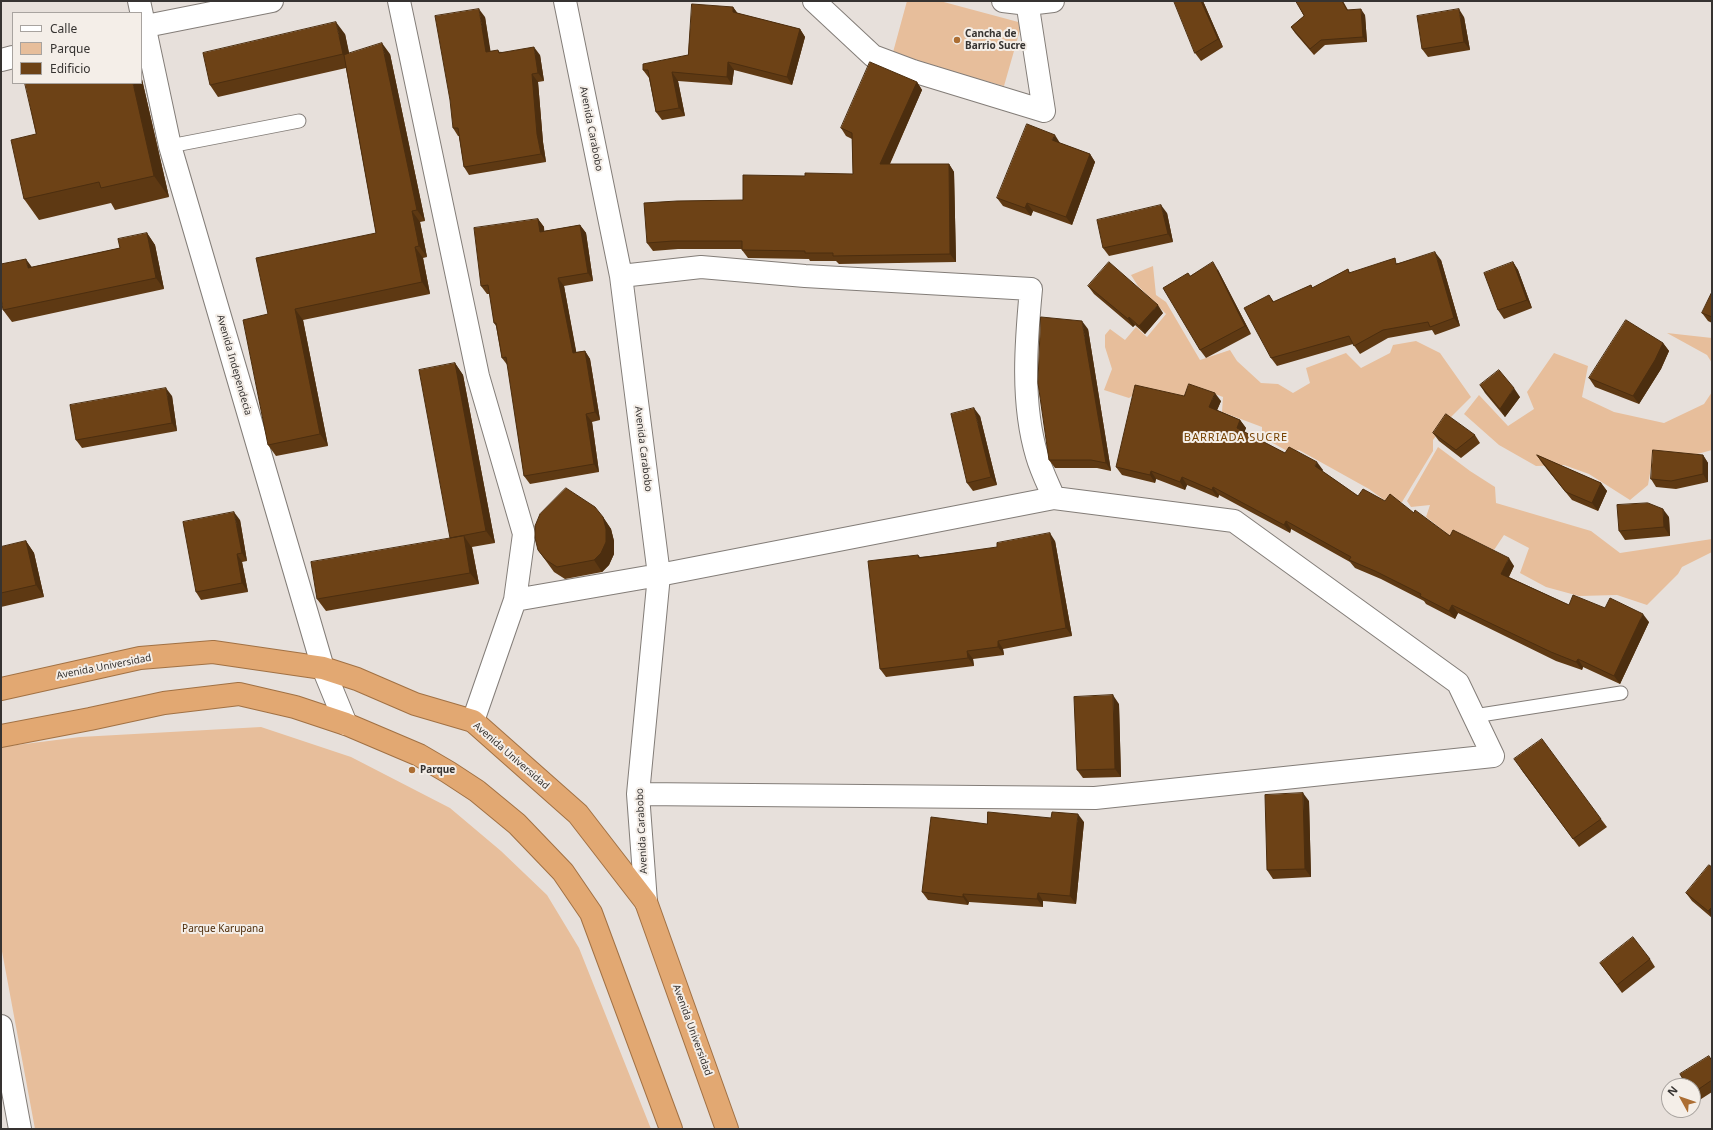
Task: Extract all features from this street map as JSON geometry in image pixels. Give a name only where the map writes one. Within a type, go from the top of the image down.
[{"type":"highway","name":"Avenida Universidad","points":[[1,689],[140,658],[213,652],[323,668],[357,679],[415,704],[473,721],[578,814],[646,902],[727,1129]]},
{"type":"highway","points":[[1,736],[164,703],[239,694],[295,707],[346,724],[419,755],[478,791],[518,824],[563,872],[591,913],[671,1129]]},
{"type":"street","name":"Avenida Independecia","points":[[139,1],[141,12]]},
{"type":"street","points":[[143,26],[272,1]]},
{"type":"street","points":[[399,1],[478,376],[524,534],[515,600],[473,721]]},
{"type":"street","name":"Avenida Carabobo","points":[[566,1],[621,276],[659,575],[638,794],[646,902]]},
{"type":"street","points":[[814,1],[873,56],[913,71],[1044,111],[1027,3]]},
{"type":"street","points":[[1003,1],[1027,3],[1053,1]]},
{"type":"street","name":"Avenida Independecia","points":[[143,26],[170,146],[323,668],[346,724]]},
{"type":"street","points":[[1,60],[12,57]]},
{"type":"street","points":[[621,276],[701,267],[805,276],[1030,289],[1026,400],[1036,455],[1054,498]]},
{"type":"street","points":[[515,600],[659,575],[1054,498],[1234,522],[1458,683],[1493,756],[1095,798],[638,794]]},
{"type":"street","points":[[1,1026],[20,1129]]},
{"type":"lane","points":[[170,146],[299,121]]},
{"type":"lane","points":[[1474,716],[1621,693]]},
{"type":"green space","name":"Cancha de Barrio Sucre","points":[[907,1],[940,1],[1022,23],[1004,86],[892,56]]},
{"type":"green space","points":[[1153,266],[1156,295],[1166,302],[1200,360],[1230,350],[1237,361],[1261,383],[1278,384],[1293,393],[1310,383],[1306,368],[1346,353],[1361,368],[1390,353],[1393,345],[1416,341],[1440,353],[1471,397],[1450,418],[1433,440],[1433,451],[1402,502],[1387,502],[1369,489],[1299,450],[1289,452],[1262,437],[1262,427],[1222,412],[1223,397],[1196,387],[1186,391],[1183,398],[1143,389],[1129,398],[1104,390],[1112,369],[1105,347],[1105,335],[1110,329],[1125,340],[1136,327],[1147,337],[1166,314],[1138,286],[1131,275]]},
{"type":"green space","points":[[1667,333],[1712,338],[1712,363],[1707,355]]},
{"type":"green space","points":[[1554,353],[1588,366],[1582,397],[1614,412],[1664,423],[1704,404],[1712,392],[1712,450],[1690,456],[1654,450],[1648,485],[1630,500],[1589,474],[1564,465],[1536,466],[1499,445],[1464,414],[1479,395],[1508,426],[1534,409],[1527,392]]},
{"type":"green space","points":[[1438,447],[1470,471],[1495,487],[1496,503],[1591,531],[1620,553],[1712,539],[1712,552],[1682,567],[1678,574],[1647,605],[1617,595],[1579,596],[1546,587],[1520,573],[1529,548],[1504,535],[1494,550],[1460,534],[1417,591],[1445,532],[1426,517],[1430,505],[1411,507],[1407,501]]},
{"type":"green space","name":"Parque Karupana","points":[[261,727],[351,757],[450,808],[501,851],[547,895],[579,948],[651,1129],[35,1129],[1,946],[1,747],[80,737]]},
{"type":"building","points":[[1174,1],[1201,1],[1218,39],[1195,53]]},
{"type":"building","points":[[1296,1],[1342,1],[1347,10],[1361,9],[1363,37],[1321,40],[1310,49],[1291,27],[1304,16]]},
{"type":"building","points":[[692,4],[733,7],[733,12],[800,29],[787,77],[728,62],[727,77],[672,72],[679,108],[656,112],[648,70],[643,70],[643,64],[688,55]]},
{"type":"building","points":[[479,9],[486,52],[498,50],[499,53],[534,47],[538,73],[532,74],[537,134],[541,154],[464,167],[458,128],[453,128],[450,100],[435,16]]},
{"type":"building","points":[[1459,9],[1464,42],[1422,49],[1417,16]]},
{"type":"building","points":[[336,22],[343,54],[210,85],[203,53]]},
{"type":"building","points":[[382,43],[417,210],[412,211],[419,246],[415,247],[422,282],[295,309],[320,434],[268,445],[243,320],[268,314],[256,258],[376,233],[344,55]]},
{"type":"building","points":[[870,62],[917,82],[880,164],[949,164],[950,254],[833,256],[833,253],[805,253],[805,251],[742,250],[742,241],[673,241],[647,243],[644,203],[743,200],[743,175],[805,176],[805,173],[853,174],[852,133],[841,128]]},
{"type":"building","points":[[25,84],[133,84],[154,176],[101,188],[99,182],[24,199],[11,140],[36,134]]},
{"type":"building","points":[[1027,124],[1055,135],[1052,140],[1090,154],[1066,217],[1027,203],[1025,208],[997,198]]},
{"type":"building","points":[[1161,205],[1168,234],[1103,248],[1097,220]]},
{"type":"building","points":[[538,219],[540,232],[580,225],[588,273],[558,278],[573,353],[585,351],[595,412],[586,414],[594,464],[524,476],[506,357],[502,358],[496,323],[494,323],[488,285],[481,286],[474,228]]},
{"type":"building","points":[[147,233],[156,278],[3,310],[1,298],[1,264],[26,259],[28,268],[120,248],[118,239]]},
{"type":"building","points":[[1435,252],[1454,318],[1430,327],[1428,322],[1383,330],[1354,346],[1349,336],[1271,358],[1244,308],[1269,295],[1273,302],[1311,285],[1312,288],[1348,269],[1349,273],[1395,258],[1396,264]]},
{"type":"building","points":[[1109,262],[1158,305],[1139,326],[1129,317],[1128,319],[1088,286]]},
{"type":"building","points":[[1213,262],[1245,326],[1200,350],[1163,288],[1188,273],[1190,276]]},
{"type":"building","points":[[1513,262],[1527,300],[1498,310],[1484,273]]},
{"type":"building","points":[[1712,292],[1712,317],[1702,313]]},
{"type":"building","points":[[1041,317],[1082,321],[1106,463],[1091,460],[1049,460],[1038,383]]},
{"type":"building","points":[[1626,320],[1663,343],[1655,360],[1633,396],[1589,378]]},
{"type":"building","points":[[455,363],[486,531],[450,538],[419,370]]},
{"type":"building","points":[[1499,370],[1514,388],[1500,409],[1480,385]]},
{"type":"building","points":[[1189,384],[1215,393],[1209,407],[1240,420],[1237,428],[1285,453],[1289,447],[1317,462],[1315,466],[1358,496],[1363,489],[1385,501],[1390,494],[1414,513],[1415,510],[1450,536],[1453,530],[1509,558],[1501,574],[1569,605],[1573,595],[1605,608],[1610,598],[1643,614],[1614,676],[1578,659],[1576,662],[1551,652],[1452,605],[1449,611],[1420,596],[1421,594],[1349,560],[1351,557],[1286,521],[1284,525],[1213,487],[1212,490],[1182,477],[1180,482],[1151,471],[1150,475],[1116,467],[1135,385],[1184,396]]},
{"type":"building","points":[[166,388],[172,423],[76,440],[70,405]]},
{"type":"building","points":[[974,408],[991,477],[967,483],[951,414]]},
{"type":"building","points":[[1446,414],[1475,435],[1456,450],[1433,433]]},
{"type":"building","points":[[1653,450],[1703,455],[1703,474],[1671,481],[1651,479]]},
{"type":"building","points":[[1537,455],[1601,483],[1592,503],[1566,492]]},
{"type":"building","points":[[566,488],[595,507],[603,517],[606,529],[606,542],[601,553],[594,560],[557,567],[546,560],[538,550],[535,538],[535,526],[540,514]]},
{"type":"building","points":[[1648,503],[1663,509],[1664,527],[1619,531],[1617,505]]},
{"type":"building","points":[[234,512],[242,553],[237,554],[242,583],[196,592],[183,522]]},
{"type":"building","points":[[1050,533],[1066,628],[998,641],[998,647],[967,651],[968,658],[880,669],[868,561],[918,555],[919,558],[997,547],[997,543]]},
{"type":"building","points":[[464,536],[470,573],[317,599],[311,562]]},
{"type":"building","points":[[26,541],[36,585],[1,593],[1,547]]},
{"type":"building","points":[[1113,695],[1115,769],[1077,770],[1074,697]]},
{"type":"building","points":[[1542,739],[1601,819],[1573,839],[1514,759]]},
{"type":"building","points":[[1303,793],[1305,869],[1267,870],[1265,795]]},
{"type":"building","points":[[988,812],[1051,818],[1052,812],[1078,814],[1070,896],[1038,893],[1037,899],[963,894],[963,897],[922,892],[931,817],[987,824]]},
{"type":"building","points":[[1709,865],[1712,867],[1712,907],[1708,911],[1686,893]]},
{"type":"building","points":[[1633,937],[1650,959],[1617,985],[1600,963]]},
{"type":"building","points":[[1709,1056],[1712,1061],[1712,1080],[1701,1088],[1701,1078],[1682,1078],[1680,1074]]},
{"type":"place","name":"Cancha de Barrio Sucre","points":[[957,40]]},
{"type":"place","name":"Parque","points":[[412,770]]},
{"type":"district","name":"BARRIADA SUCRE","points":[[1236,438]]}]
